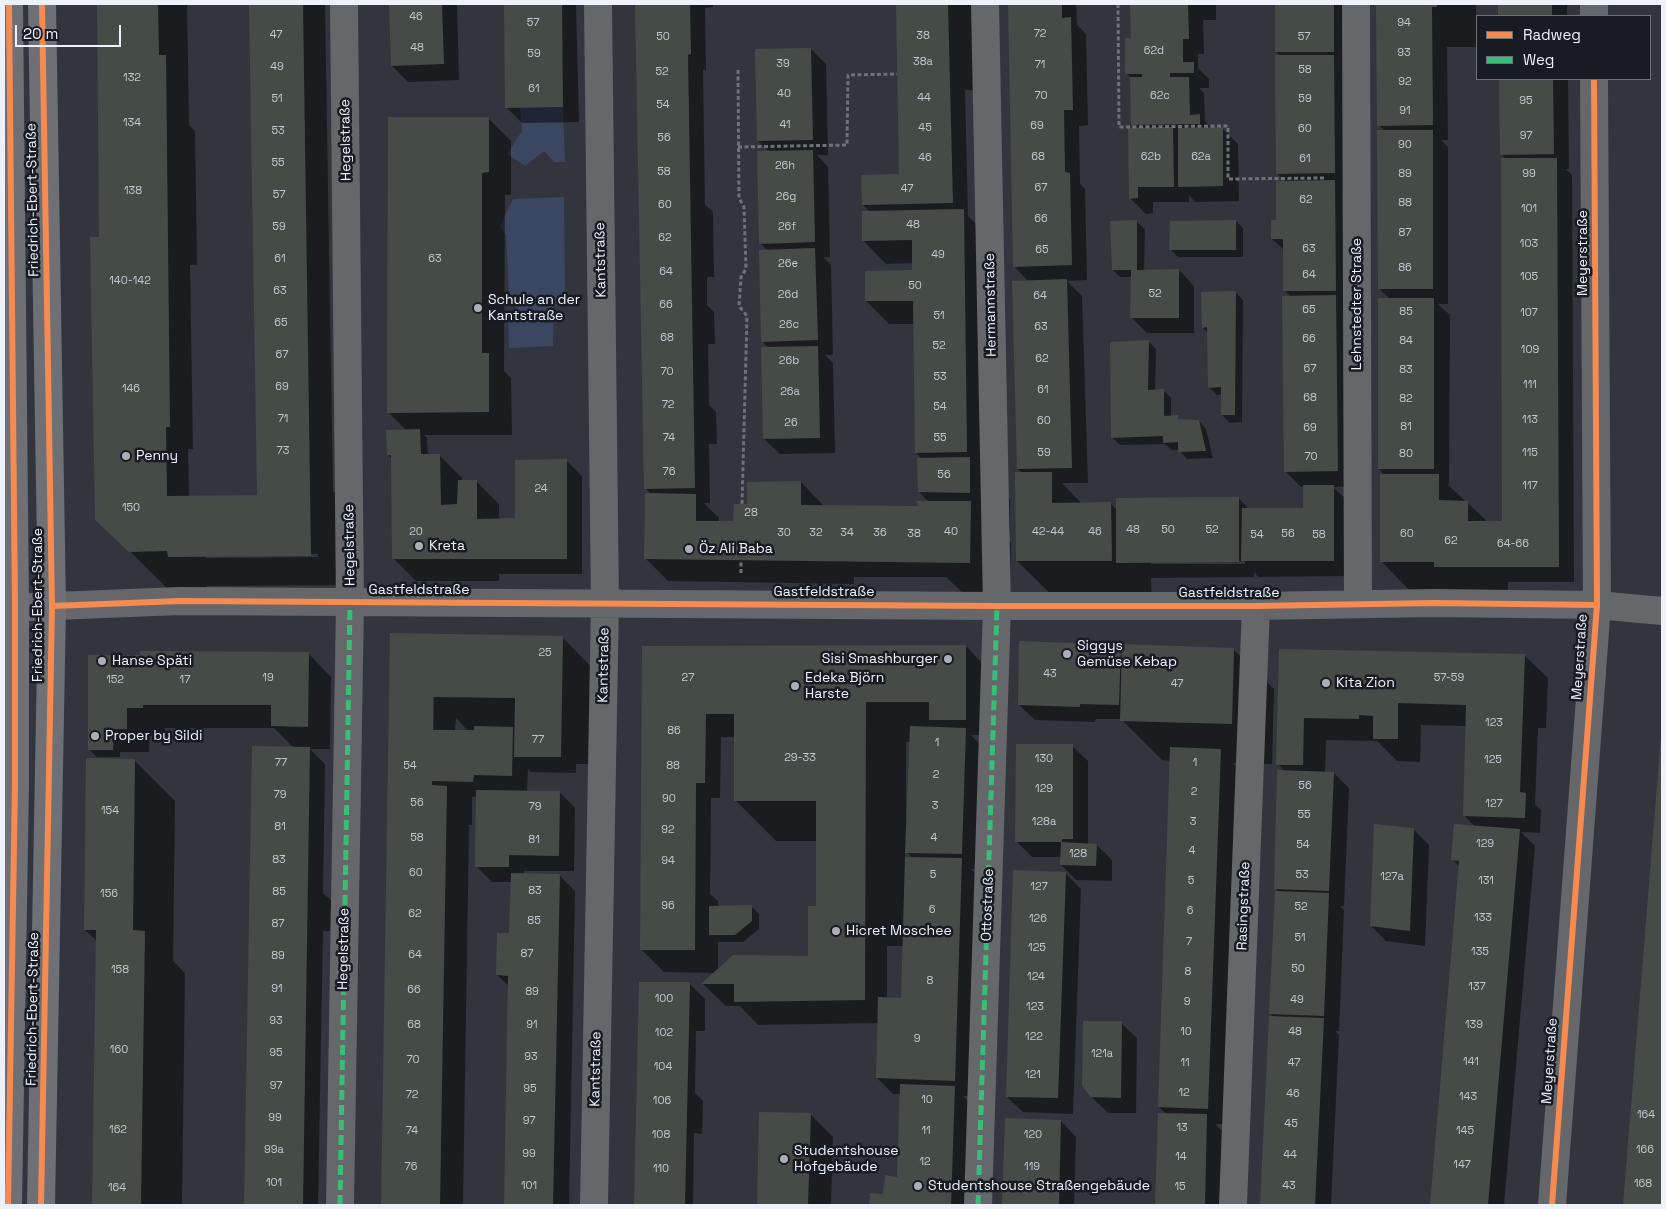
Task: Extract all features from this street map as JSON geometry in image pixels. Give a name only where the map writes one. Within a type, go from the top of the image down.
[{"type":"main road","name":"Friedrich-Ebert-Straße","points":[[8,1205],[15,784],[10,607],[9,4]]},
{"type":"main road","name":"Friedrich-Ebert-Straße","points":[[41,1205],[52,606],[42,4]]},
{"type":"street","name":"Hegelstraße","points":[[340,1205],[350,603],[344,4]]},
{"type":"street","name":"Kantstraße","points":[[594,1205],[605,603],[598,4]]},
{"type":"street","name":"Hermannstraße","points":[[985,4],[997,606]]},
{"type":"street","name":"Lehnstedter Straße","points":[[1356,4],[1358,604]]},
{"type":"street","name":"Meyerstraße","points":[[1552,1205],[1597,605],[1594,80]]},
{"type":"street","name":"Gastfeldstraße","points":[[52,606],[180,601],[997,606],[1358,604],[1597,605],[1662,611]]},
{"type":"street","name":"Friedrich-Ebert-Straße","points":[[10,607],[52,606]]},
{"type":"street","name":"Ottostraße","points":[[978,1205],[997,606]]},
{"type":"street","name":"Rasingstraße","points":[[1233,1205],[1256,606]]},
{"type":"path","points":[[1118,4],[1119,127],[1228,126],[1228,179],[1327,178]]},
{"type":"path","points":[[738,70],[739,198],[744,207],[746,269],[741,277],[739,306],[747,316],[742,504]]},
{"type":"path","points":[[738,147],[847,145],[848,75],[897,74]]},
{"type":"shaded area","points":[[520,107],[563,107],[565,162],[554,162],[544,151],[525,166],[507,154],[522,131]]},
{"type":"shaded area","points":[[564,197],[565,300],[554,307],[553,346],[509,348],[508,316],[517,306],[509,294],[506,235],[500,226],[513,199]]},
{"type":"building","points":[[97,4],[158,4],[159,55],[166,55],[170,427],[166,427],[167,496],[257,495],[249,4],[303,4],[311,556],[168,557],[167,551],[129,552],[95,520],[90,237],[99,237]]},
{"type":"building","points":[[389,4],[442,4],[444,64],[391,66]]},
{"type":"building","points":[[504,4],[562,4],[563,107],[505,108]]},
{"type":"building","points":[[635,4],[690,4],[691,54],[688,55],[695,488],[644,489]]},
{"type":"building","points":[[896,4],[948,4],[953,203],[862,205],[861,175],[899,174]]},
{"type":"building","points":[[1008,4],[1062,4],[1062,18],[1071,17],[1073,110],[1064,110],[1065,172],[1070,173],[1072,265],[1013,267]]},
{"type":"building","points":[[1130,4],[1188,4],[1189,39],[1183,39],[1183,62],[1194,62],[1194,73],[1170,73],[1170,77],[1189,77],[1190,115],[1200,114],[1200,124],[1131,125],[1130,77],[1142,77],[1142,74],[1125,74],[1125,38],[1131,38]]},
{"type":"building","points":[[1275,4],[1334,4],[1334,52],[1275,52]]},
{"type":"building","points":[[1376,4],[1437,4],[1437,7],[1432,7],[1433,125],[1377,126]]},
{"type":"building","points":[[1498,4],[1552,4],[1552,15],[1498,15]]},
{"type":"building","points":[[811,48],[813,140],[757,141],[755,49]]},
{"type":"building","points":[[1275,55],[1334,55],[1335,173],[1276,174]]},
{"type":"building","points":[[1499,80],[1553,80],[1554,154],[1500,155]]},
{"type":"building","points":[[388,117],[489,117],[489,172],[482,173],[482,353],[489,353],[489,412],[387,413]]},
{"type":"building","points":[[1173,127],[1174,187],[1138,187],[1138,198],[1129,199],[1128,128]]},
{"type":"building","points":[[1223,127],[1223,186],[1178,187],[1178,128]]},
{"type":"building","points":[[1377,130],[1433,130],[1433,289],[1378,289]]},
{"type":"building","points":[[813,150],[815,242],[759,244],[757,151]]},
{"type":"building","points":[[1501,158],[1557,158],[1559,567],[1434,567],[1434,562],[1380,562],[1380,474],[1439,474],[1439,500],[1468,501],[1468,521],[1502,521]]},
{"type":"building","points":[[1335,180],[1336,291],[1283,291],[1283,239],[1271,239],[1271,220],[1276,220],[1276,181]]},
{"type":"building","points":[[964,209],[967,452],[915,453],[913,301],[865,301],[865,271],[912,270],[912,240],[862,241],[862,211]]},
{"type":"building","points":[[1137,220],[1137,270],[1179,269],[1179,318],[1130,318],[1131,270],[1112,270],[1110,221]]},
{"type":"building","points":[[1236,220],[1236,250],[1169,250],[1170,221]]},
{"type":"building","points":[[815,248],[818,340],[761,342],[759,250]]},
{"type":"building","points":[[1067,279],[1072,468],[1017,469],[1012,281]]},
{"type":"building","points":[[1236,291],[1235,415],[1221,415],[1221,387],[1208,388],[1207,327],[1202,328],[1201,292]]},
{"type":"building","points":[[1336,295],[1338,471],[1284,472],[1282,296]]},
{"type":"building","points":[[1378,298],[1434,298],[1434,469],[1378,469]]},
{"type":"building","points":[[1149,340],[1148,390],[1164,389],[1164,416],[1178,415],[1178,419],[1199,420],[1206,451],[1178,452],[1178,442],[1163,443],[1163,436],[1111,438],[1110,342]]},
{"type":"building","points":[[818,346],[820,438],[763,439],[761,347]]},
{"type":"building","points":[[420,429],[421,454],[440,454],[441,505],[457,504],[458,480],[477,480],[477,519],[515,518],[515,460],[567,459],[567,559],[392,559],[391,455],[387,455],[386,430]]},
{"type":"building","points":[[970,457],[970,493],[918,492],[917,458]]},
{"type":"building","points":[[1015,472],[1052,472],[1052,503],[1111,502],[1112,561],[1016,561]]},
{"type":"building","points":[[801,481],[801,505],[918,506],[917,501],[971,501],[970,563],[644,559],[645,493],[696,494],[696,521],[733,521],[734,504],[747,504],[747,482]]},
{"type":"building","points":[[1303,485],[1334,485],[1334,561],[1241,561],[1242,508],[1303,508]]},
{"type":"building","points":[[1239,497],[1239,562],[1116,563],[1116,498]]},
{"type":"building","points":[[390,633],[563,636],[561,757],[514,757],[515,698],[433,697],[433,730],[474,730],[474,726],[513,727],[512,776],[474,775],[473,782],[432,781],[432,785],[447,786],[440,1205],[381,1205]]},
{"type":"building","points":[[1019,641],[1121,645],[1119,705],[1080,704],[1080,707],[1018,705]]},
{"type":"building","points":[[1122,644],[1234,648],[1232,724],[1120,721]]},
{"type":"building","points":[[966,645],[966,720],[929,720],[929,702],[866,702],[865,1000],[734,1002],[734,984],[701,984],[733,955],[808,956],[808,906],[816,906],[816,801],[734,801],[734,714],[706,714],[705,783],[696,783],[695,950],[640,950],[642,646]]},
{"type":"building","points":[[1279,649],[1525,654],[1520,792],[1526,793],[1525,818],[1463,816],[1466,705],[1398,703],[1398,739],[1373,739],[1373,716],[1359,715],[1359,719],[1304,718],[1303,765],[1276,765]]},
{"type":"building","points":[[140,651],[309,652],[308,727],[271,726],[271,705],[143,705],[143,708],[127,708],[127,729],[114,729],[113,750],[88,750],[88,655],[140,655]]},
{"type":"building","points":[[910,726],[966,728],[962,854],[905,853]]},
{"type":"building","points":[[1661,736],[1662,1205],[1623,1205]]},
{"type":"building","points":[[1016,744],[1073,744],[1073,839],[1062,839],[1062,842],[1015,842]]},
{"type":"building","points":[[252,746],[310,747],[303,1205],[244,1205]]},
{"type":"building","points":[[1170,747],[1221,749],[1208,1109],[1158,1107]]},
{"type":"building","points":[[86,758],[135,759],[133,930],[145,931],[141,1205],[92,1205],[96,930],[84,930]]},
{"type":"building","points":[[1277,770],[1334,772],[1329,891],[1274,889]]},
{"type":"building","points":[[476,790],[560,791],[559,856],[509,855],[509,867],[475,867]]},
{"type":"building","points":[[1374,824],[1414,828],[1410,931],[1370,926]]},
{"type":"building","points":[[1454,824],[1520,829],[1488,1205],[1430,1205],[1459,861],[1451,860]]},
{"type":"building","points":[[1061,842],[1097,844],[1096,866],[1060,865]]},
{"type":"building","points":[[905,857],[962,858],[955,1081],[876,1078],[878,997],[901,998]]},
{"type":"building","points":[[1013,870],[1066,872],[1058,1098],[1006,1097]]},
{"type":"building","points":[[511,873],[560,874],[553,1205],[504,1205],[508,976],[496,975],[497,933],[509,933]]},
{"type":"building","points":[[1275,891],[1329,893],[1324,1016],[1269,1014]]},
{"type":"building","points":[[752,905],[752,921],[735,935],[709,935],[709,906]]},
{"type":"building","points":[[639,982],[690,982],[685,1205],[634,1205]]},
{"type":"building","points":[[1269,1016],[1324,1018],[1315,1205],[1260,1205]]},
{"type":"building","points":[[1083,1021],[1122,1021],[1121,1098],[1091,1097],[1082,1086]]},
{"type":"building","points":[[900,1084],[955,1086],[951,1205],[869,1205],[870,1193],[883,1194],[885,1175],[897,1177]]},
{"type":"building","name":"Studentshouse Hofgebäude","points":[[759,1112],[811,1113],[808,1205],[757,1205]]},
{"type":"building","points":[[1158,1113],[1207,1114],[1205,1205],[1155,1205]]},
{"type":"building","points":[[1005,1118],[1061,1120],[1059,1205],[1002,1205]]},
{"type":"tram line","points":[[16,1205],[25,511],[18,4]]},
{"type":"tram line","points":[[31,1205],[40,679],[33,4]]},
{"type":"marked path","points":[[340,1205],[350,603]]},
{"type":"marked path","points":[[978,1205],[997,606]]},
{"type":"cycle path","points":[[8,1205],[15,784],[9,4]]},
{"type":"cycle path","points":[[41,1205],[52,606],[42,4]]},
{"type":"cycle path","points":[[1552,1205],[1597,605],[1594,80]]},
{"type":"cycle path","points":[[52,606],[180,601],[997,606],[1256,606],[1434,603],[1597,605]]},
{"type":"place","name":"Schule an der Kantstraße","points":[[478,308]]},
{"type":"place","name":"Penny","points":[[126,456]]},
{"type":"place","name":"Kreta","points":[[419,546]]},
{"type":"place","name":"Öz Ali Baba","points":[[689,549]]},
{"type":"place","name":"Siggys Gemüse Kebap","points":[[1067,654]]},
{"type":"place","name":"Sisi Smashburger","points":[[948,659]]},
{"type":"place","name":"Hanse Späti","points":[[102,661]]},
{"type":"place","name":"Kita Zion","points":[[1326,683]]},
{"type":"place","name":"Edeka Björn Harste","points":[[795,686]]},
{"type":"place","name":"Proper by Sildi","points":[[95,736]]},
{"type":"place","name":"Hicret Moschee","points":[[836,931]]},
{"type":"place","name":"Studentshouse Hofgebäude","points":[[784,1159]]},
{"type":"place","name":"Studentshouse Straßengebäude","points":[[918,1186]]}]
